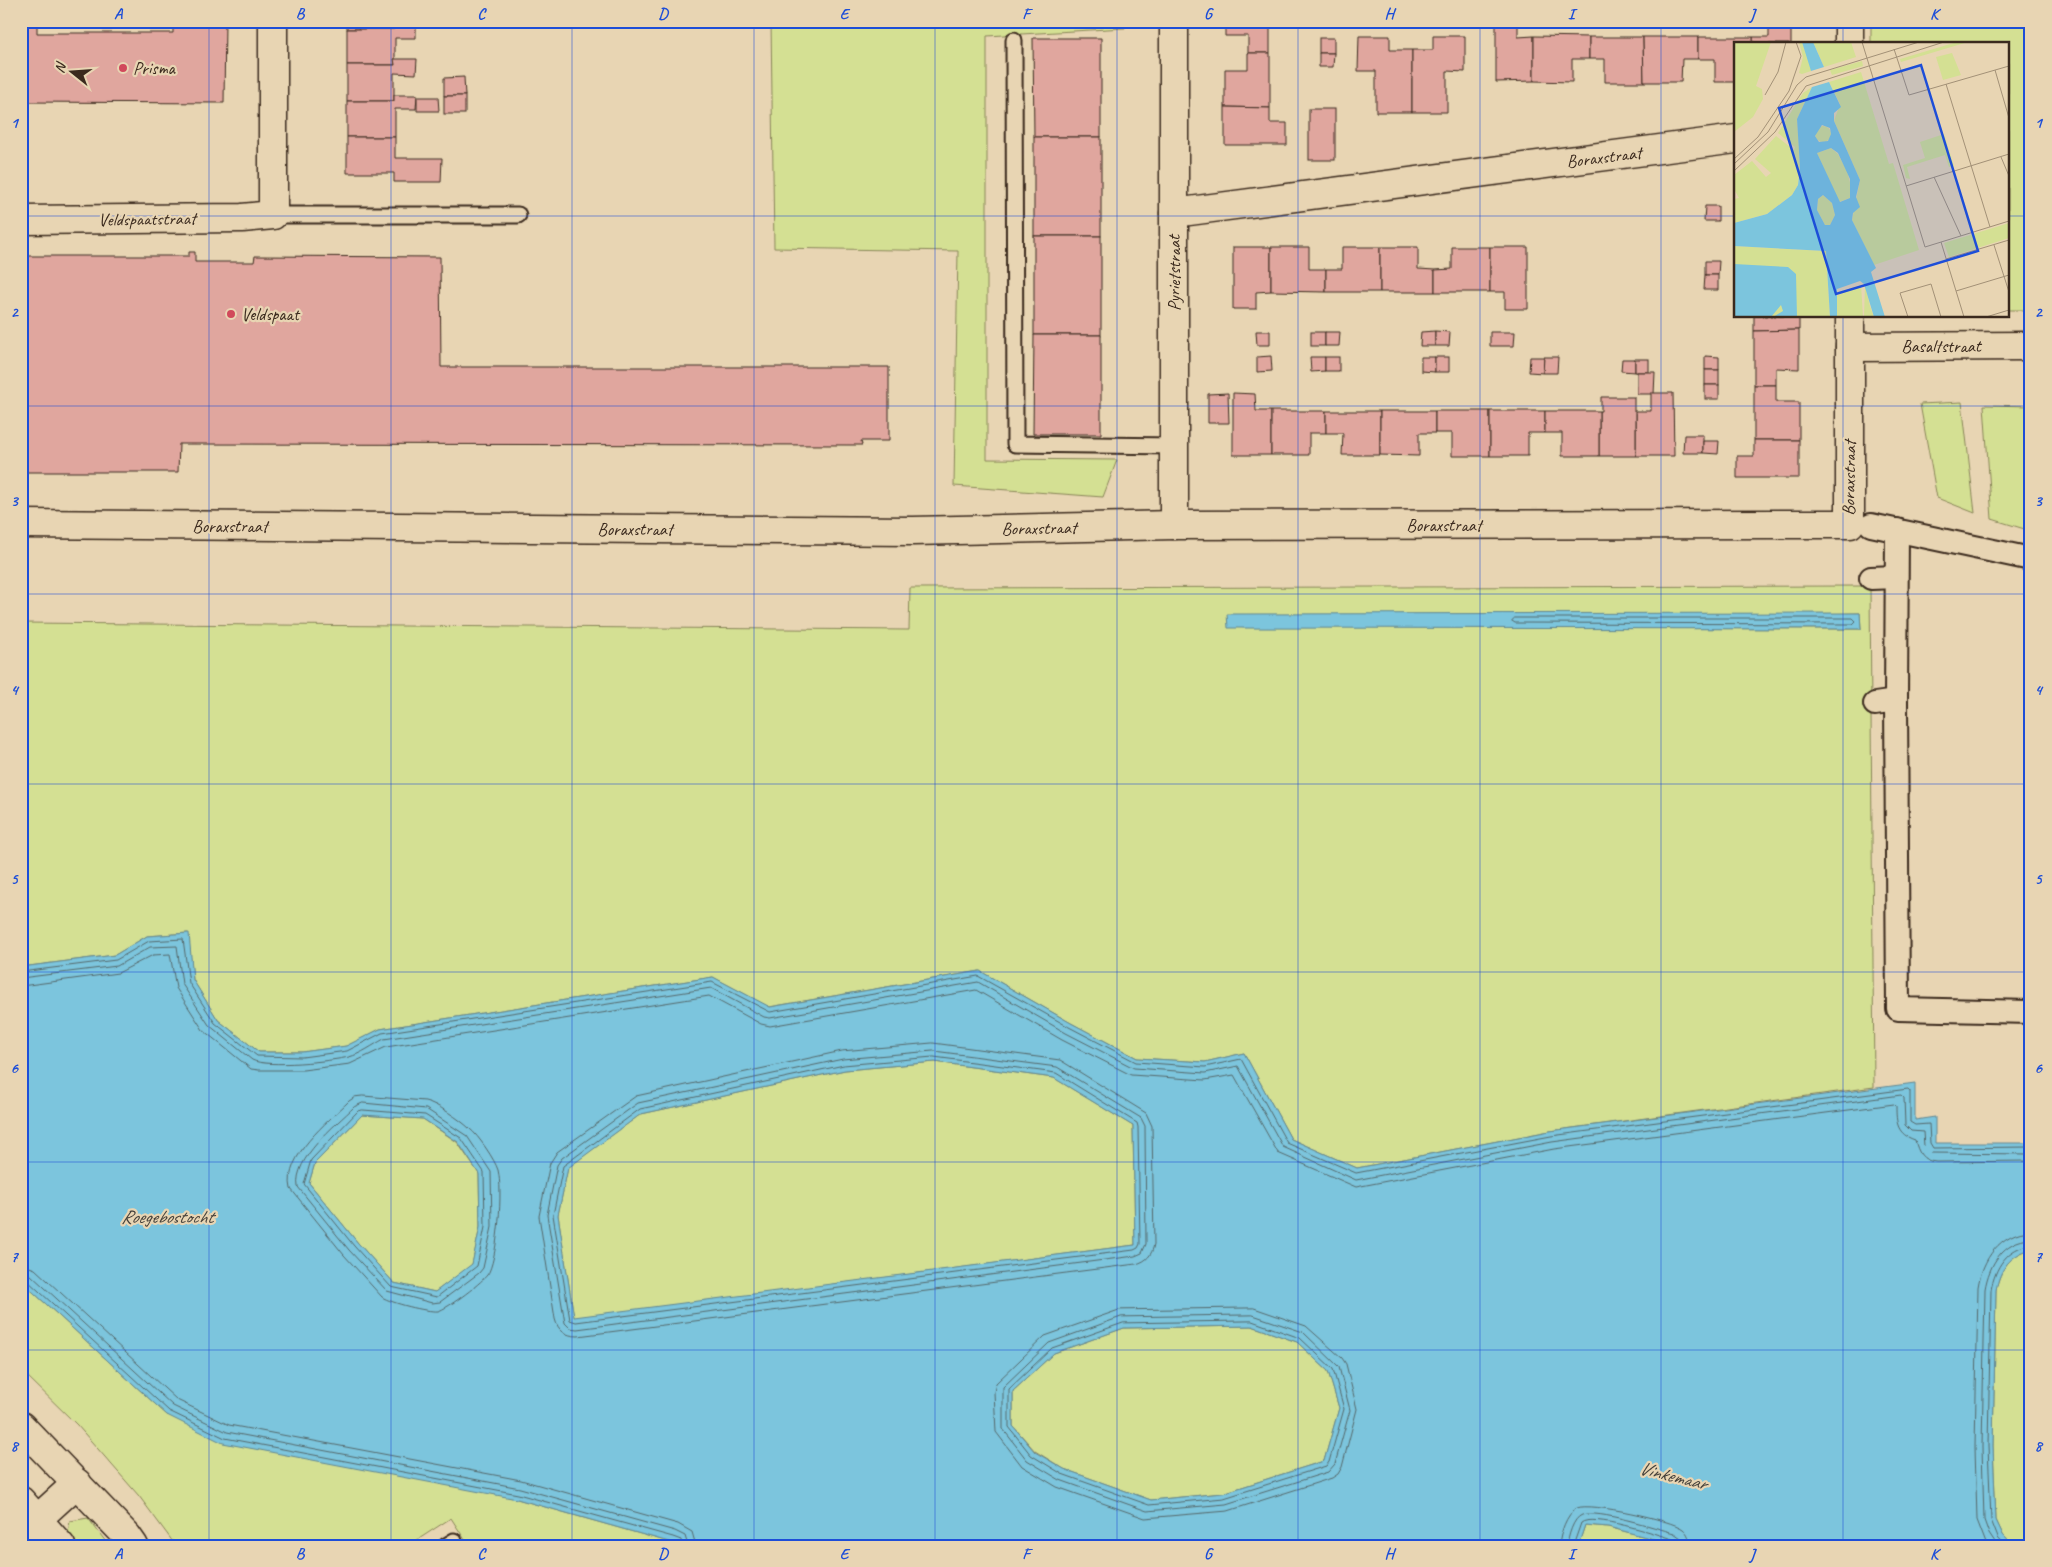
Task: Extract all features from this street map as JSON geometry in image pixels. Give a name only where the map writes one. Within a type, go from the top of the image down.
[{"type":"street","points":[[273,21],[273,215]]},
{"type":"street","name":"Pyrietstraat","points":[[1174,21],[1174,525]]},
{"type":"street","points":[[1849,21],[1849,42]]},
{"type":"street","name":"Boraxstraat","points":[[1174,213],[1734,139]]},
{"type":"street","name":"Veldspaatstraat","points":[[21,220],[242,218],[273,215]]},
{"type":"street","name":"Boraxstraat","points":[[21,524],[913,531],[1174,525],[1850,524],[1850,318]]},
{"type":"street","name":"Basaltstraat","points":[[1850,347],[2031,346]]},
{"type":"street","points":[[1871,525],[2031,558]]},
{"type":"street","points":[[1897,530],[1896,578],[1885,703],[1898,1009],[2031,1012]]},
{"type":"street","points":[[1871,578],[1896,578]]},
{"type":"street","points":[[21,1426],[77,1483],[134,1546]]},
{"type":"street","points":[[61,1546],[27,1517],[77,1483]]},
{"type":"lane","points":[[1014,40],[1015,444],[1174,446]]},
{"type":"lane","name":"Veldspaatstraat","points":[[273,215],[518,215]]},
{"type":"green space","points":[[771,21],[1125,21],[1125,28],[987,36],[987,459],[1117,460],[1103,497],[954,486],[958,251],[774,248]]},
{"type":"green space","points":[[1871,21],[2028,21],[2030,310],[2010,310],[2010,42],[1871,42]]},
{"type":"green space","points":[[1962,402],[1975,513],[1937,498],[1920,404]]},
{"type":"green space","points":[[1984,405],[2031,406],[2031,531],[1992,519]]},
{"type":"green space","points":[[1870,586],[1874,1087],[1550,1131],[1357,1168],[1291,1139],[1244,1053],[1205,1062],[1137,1058],[980,971],[769,1007],[713,977],[380,1029],[347,1046],[302,1052],[259,1052],[218,1020],[193,980],[188,933],[147,936],[115,955],[21,967],[21,623],[909,630],[910,588]],"holes":[[[1860,613],[1861,629],[1228,627]]]},
{"type":"green space","points":[[935,1062],[1054,1078],[1133,1126],[1135,1245],[574,1318],[558,1215],[568,1167],[641,1114],[845,1070]]},
{"type":"green space","points":[[362,1115],[423,1119],[457,1142],[479,1174],[480,1227],[472,1265],[435,1292],[394,1283],[358,1243],[309,1183],[315,1163]]},
{"type":"green space","points":[[2031,1249],[2031,1438],[2024,1501],[2031,1520],[2031,1546],[2013,1546],[2003,1535],[1996,1520],[1993,1446],[1996,1290],[2000,1276],[2007,1264],[2017,1255]]},
{"type":"green space","points":[[21,1281],[167,1415],[517,1499],[683,1546],[469,1546],[451,1518],[408,1546],[176,1546],[139,1496],[77,1425],[21,1370]]},
{"type":"green space","points":[[1252,1326],[1297,1342],[1328,1371],[1339,1408],[1324,1461],[1223,1493],[1151,1500],[1064,1469],[1035,1451],[1013,1426],[1013,1391],[1054,1353],[1124,1328]]},
{"type":"green space","points":[[88,1518],[109,1546],[73,1546],[67,1539],[70,1521]]},
{"type":"green space","points":[[1585,1525],[1608,1527],[1680,1546],[1578,1546]]},
{"type":"water","points":[[1860,613],[1861,629],[1228,628],[1227,614]]},
{"type":"water","name":"Roegebostocht","points":[[189,933],[193,980],[218,1020],[259,1052],[302,1052],[346,1046],[380,1029],[713,977],[770,1007],[980,971],[1137,1058],[1205,1062],[1244,1053],[1291,1139],[1357,1168],[1550,1131],[1915,1083],[1915,1120],[1935,1117],[1935,1143],[2031,1143],[2031,1249],[2017,1255],[2007,1264],[2000,1276],[1996,1290],[1993,1446],[1996,1520],[2003,1535],[2013,1546],[1680,1546],[1608,1527],[1585,1525],[1578,1546],[683,1546],[517,1499],[223,1443],[167,1415],[21,1281],[21,967],[115,955],[147,936]],"holes":[[[935,1062],[1054,1078],[1133,1126],[1135,1245],[574,1317],[558,1215],[568,1168],[641,1114],[845,1070]],[[362,1115],[423,1119],[458,1142],[479,1174],[480,1227],[472,1264],[435,1292],[394,1283],[358,1243],[309,1183],[315,1163]],[[1252,1326],[1297,1342],[1328,1371],[1339,1408],[1324,1461],[1223,1493],[1151,1500],[1064,1469],[1035,1452],[1013,1426],[1013,1391],[1054,1353],[1124,1328]]]},
{"type":"building","name":"Prisma","points":[[21,21],[37,21],[37,33],[173,33],[173,21],[225,21],[224,103],[21,102]]},
{"type":"building","points":[[347,21],[394,21],[394,29],[347,29]]},
{"type":"building","points":[[1225,21],[1270,21],[1270,53],[1248,53],[1248,36],[1225,36]]},
{"type":"building","points":[[1496,21],[1518,21],[1518,37],[1534,36],[1534,81],[1496,82]]},
{"type":"building","points":[[1769,21],[1791,21],[1791,42],[1753,42],[1753,37],[1769,37]]},
{"type":"building","points":[[394,23],[416,23],[416,38],[395,38],[395,65],[347,65],[347,29],[394,29]]},
{"type":"building","points":[[1359,36],[1390,36],[1390,50],[1412,50],[1412,112],[1376,112],[1376,71],[1358,71]]},
{"type":"building","points":[[1433,36],[1465,36],[1465,72],[1447,71],[1447,112],[1412,112],[1412,50],[1433,50]]},
{"type":"building","points":[[1534,36],[1589,37],[1589,59],[1572,59],[1572,82],[1534,81]]},
{"type":"building","points":[[1589,37],[1643,37],[1644,82],[1605,82],[1605,59],[1589,59]]},
{"type":"building","points":[[1643,37],[1698,37],[1698,59],[1682,59],[1681,82],[1644,82]]},
{"type":"building","points":[[1698,37],[1753,37],[1753,42],[1734,42],[1734,82],[1715,82],[1715,59],[1698,59]]},
{"type":"building","points":[[1033,38],[1101,38],[1101,137],[1034,137]]},
{"type":"building","points":[[1319,38],[1334,38],[1334,53],[1319,53]]},
{"type":"building","points":[[1248,53],[1270,53],[1270,108],[1225,107],[1225,69],[1248,69]]},
{"type":"building","points":[[1319,53],[1334,53],[1333,67],[1319,67]]},
{"type":"building","points":[[394,59],[417,59],[416,74],[394,73],[394,101],[347,101],[347,65],[395,65]]},
{"type":"building","points":[[464,77],[465,96],[444,96],[444,78]]},
{"type":"building","points":[[394,95],[417,95],[416,109],[395,109],[395,137],[347,137],[347,101],[394,101]]},
{"type":"building","points":[[444,96],[465,96],[465,114],[444,114]]},
{"type":"building","points":[[417,97],[438,97],[439,111],[417,111]]},
{"type":"building","points":[[1225,107],[1270,108],[1270,123],[1287,123],[1287,145],[1225,145]]},
{"type":"building","points":[[1309,109],[1335,109],[1335,160],[1309,160]]},
{"type":"building","points":[[347,137],[395,137],[395,158],[442,158],[441,182],[394,182],[394,173],[347,173]]},
{"type":"building","points":[[1034,137],[1101,137],[1101,236],[1034,236]]},
{"type":"building","points":[[1705,206],[1718,206],[1718,221],[1704,221]]},
{"type":"building","points":[[1034,236],[1101,236],[1101,335],[1034,335]]},
{"type":"building","points":[[1233,247],[1271,247],[1271,291],[1256,292],[1256,309],[1233,309]]},
{"type":"building","points":[[1271,247],[1309,247],[1309,269],[1326,269],[1326,292],[1271,291]]},
{"type":"building","points":[[1342,247],[1380,247],[1380,292],[1326,292],[1326,269],[1342,269]]},
{"type":"building","points":[[1380,247],[1418,247],[1418,269],[1435,270],[1435,292],[1380,292]]},
{"type":"building","points":[[1452,247],[1490,247],[1490,292],[1435,292],[1435,270],[1452,269]]},
{"type":"building","points":[[1490,247],[1528,247],[1528,309],[1505,309],[1505,292],[1490,292]]},
{"type":"building","name":"Veldspaat","points":[[189,252],[195,252],[195,262],[254,262],[255,256],[440,257],[441,367],[889,367],[889,441],[861,441],[862,445],[179,444],[178,472],[21,472],[21,256],[189,256]]},
{"type":"building","points":[[1705,261],[1719,261],[1718,275],[1705,275]]},
{"type":"building","points":[[1705,275],[1718,275],[1718,290],[1704,290]]},
{"type":"building","points":[[1754,318],[1799,318],[1799,330],[1754,331]]},
{"type":"building","points":[[1799,330],[1799,369],[1776,368],[1776,385],[1754,385],[1754,331]]},
{"type":"building","points":[[1256,331],[1270,331],[1270,345],[1257,345]]},
{"type":"building","points":[[1435,331],[1435,346],[1420,346],[1421,332]]},
{"type":"building","points":[[1435,331],[1450,332],[1449,346],[1435,346]]},
{"type":"building","points":[[1311,332],[1325,332],[1325,346],[1311,346]]},
{"type":"building","points":[[1325,332],[1340,332],[1339,346],[1325,346]]},
{"type":"building","points":[[1490,332],[1515,332],[1514,346],[1490,346]]},
{"type":"building","points":[[1034,335],[1101,335],[1101,434],[1033,434]]},
{"type":"building","points":[[1271,356],[1272,371],[1257,372],[1257,357]]},
{"type":"building","points":[[1705,356],[1719,357],[1719,370],[1705,370]]},
{"type":"building","points":[[1310,357],[1325,357],[1325,371],[1311,372]]},
{"type":"building","points":[[1325,357],[1339,357],[1339,371],[1325,371]]},
{"type":"building","points":[[1421,357],[1435,357],[1435,372],[1421,371]]},
{"type":"building","points":[[1435,357],[1449,357],[1449,372],[1435,372]]},
{"type":"building","points":[[1530,357],[1544,357],[1543,373],[1529,372]]},
{"type":"building","points":[[1544,357],[1558,357],[1557,373],[1543,373]]},
{"type":"building","points":[[1622,359],[1635,359],[1635,372],[1621,371]]},
{"type":"building","points":[[1635,359],[1649,359],[1649,372],[1635,372]]},
{"type":"building","points":[[1705,370],[1719,370],[1719,385],[1705,385]]},
{"type":"building","points":[[1637,372],[1655,372],[1654,394],[1637,394]]},
{"type":"building","points":[[1705,385],[1719,385],[1719,399],[1705,399]]},
{"type":"building","points":[[1754,385],[1776,385],[1776,402],[1799,402],[1799,440],[1754,440]]},
{"type":"building","points":[[1228,393],[1229,423],[1208,423],[1208,394]]},
{"type":"building","points":[[1233,393],[1255,394],[1256,411],[1271,411],[1271,455],[1233,455]]},
{"type":"building","points":[[1651,393],[1673,393],[1674,456],[1636,456],[1636,411],[1651,411]]},
{"type":"building","points":[[1601,397],[1634,397],[1634,411],[1636,411],[1636,456],[1599,456],[1599,411],[1601,411]]},
{"type":"building","points":[[1271,411],[1326,411],[1326,433],[1309,433],[1309,455],[1271,455]]},
{"type":"building","points":[[1326,411],[1380,411],[1380,455],[1342,455],[1343,433],[1326,433]]},
{"type":"building","points":[[1380,411],[1435,411],[1435,433],[1419,433],[1419,456],[1380,455]]},
{"type":"building","points":[[1435,411],[1490,411],[1490,456],[1452,456],[1452,433],[1435,433]]},
{"type":"building","points":[[1490,411],[1545,411],[1545,433],[1528,433],[1528,456],[1490,456]]},
{"type":"building","points":[[1545,411],[1599,411],[1599,456],[1562,456],[1562,433],[1545,433]]},
{"type":"building","points":[[1684,435],[1703,435],[1703,453],[1683,453]]},
{"type":"building","points":[[1754,440],[1799,440],[1799,478],[1737,478],[1737,456],[1754,456]]},
{"type":"building","points":[[1703,441],[1719,441],[1718,454],[1703,453]]},
{"type":"place","name":"Prisma","points":[[123,68]]},
{"type":"place","name":"Veldspaat","points":[[231,314]]},
{"type":"water label","name":"Vinkemaar","points":[[1673,1475]]}]
